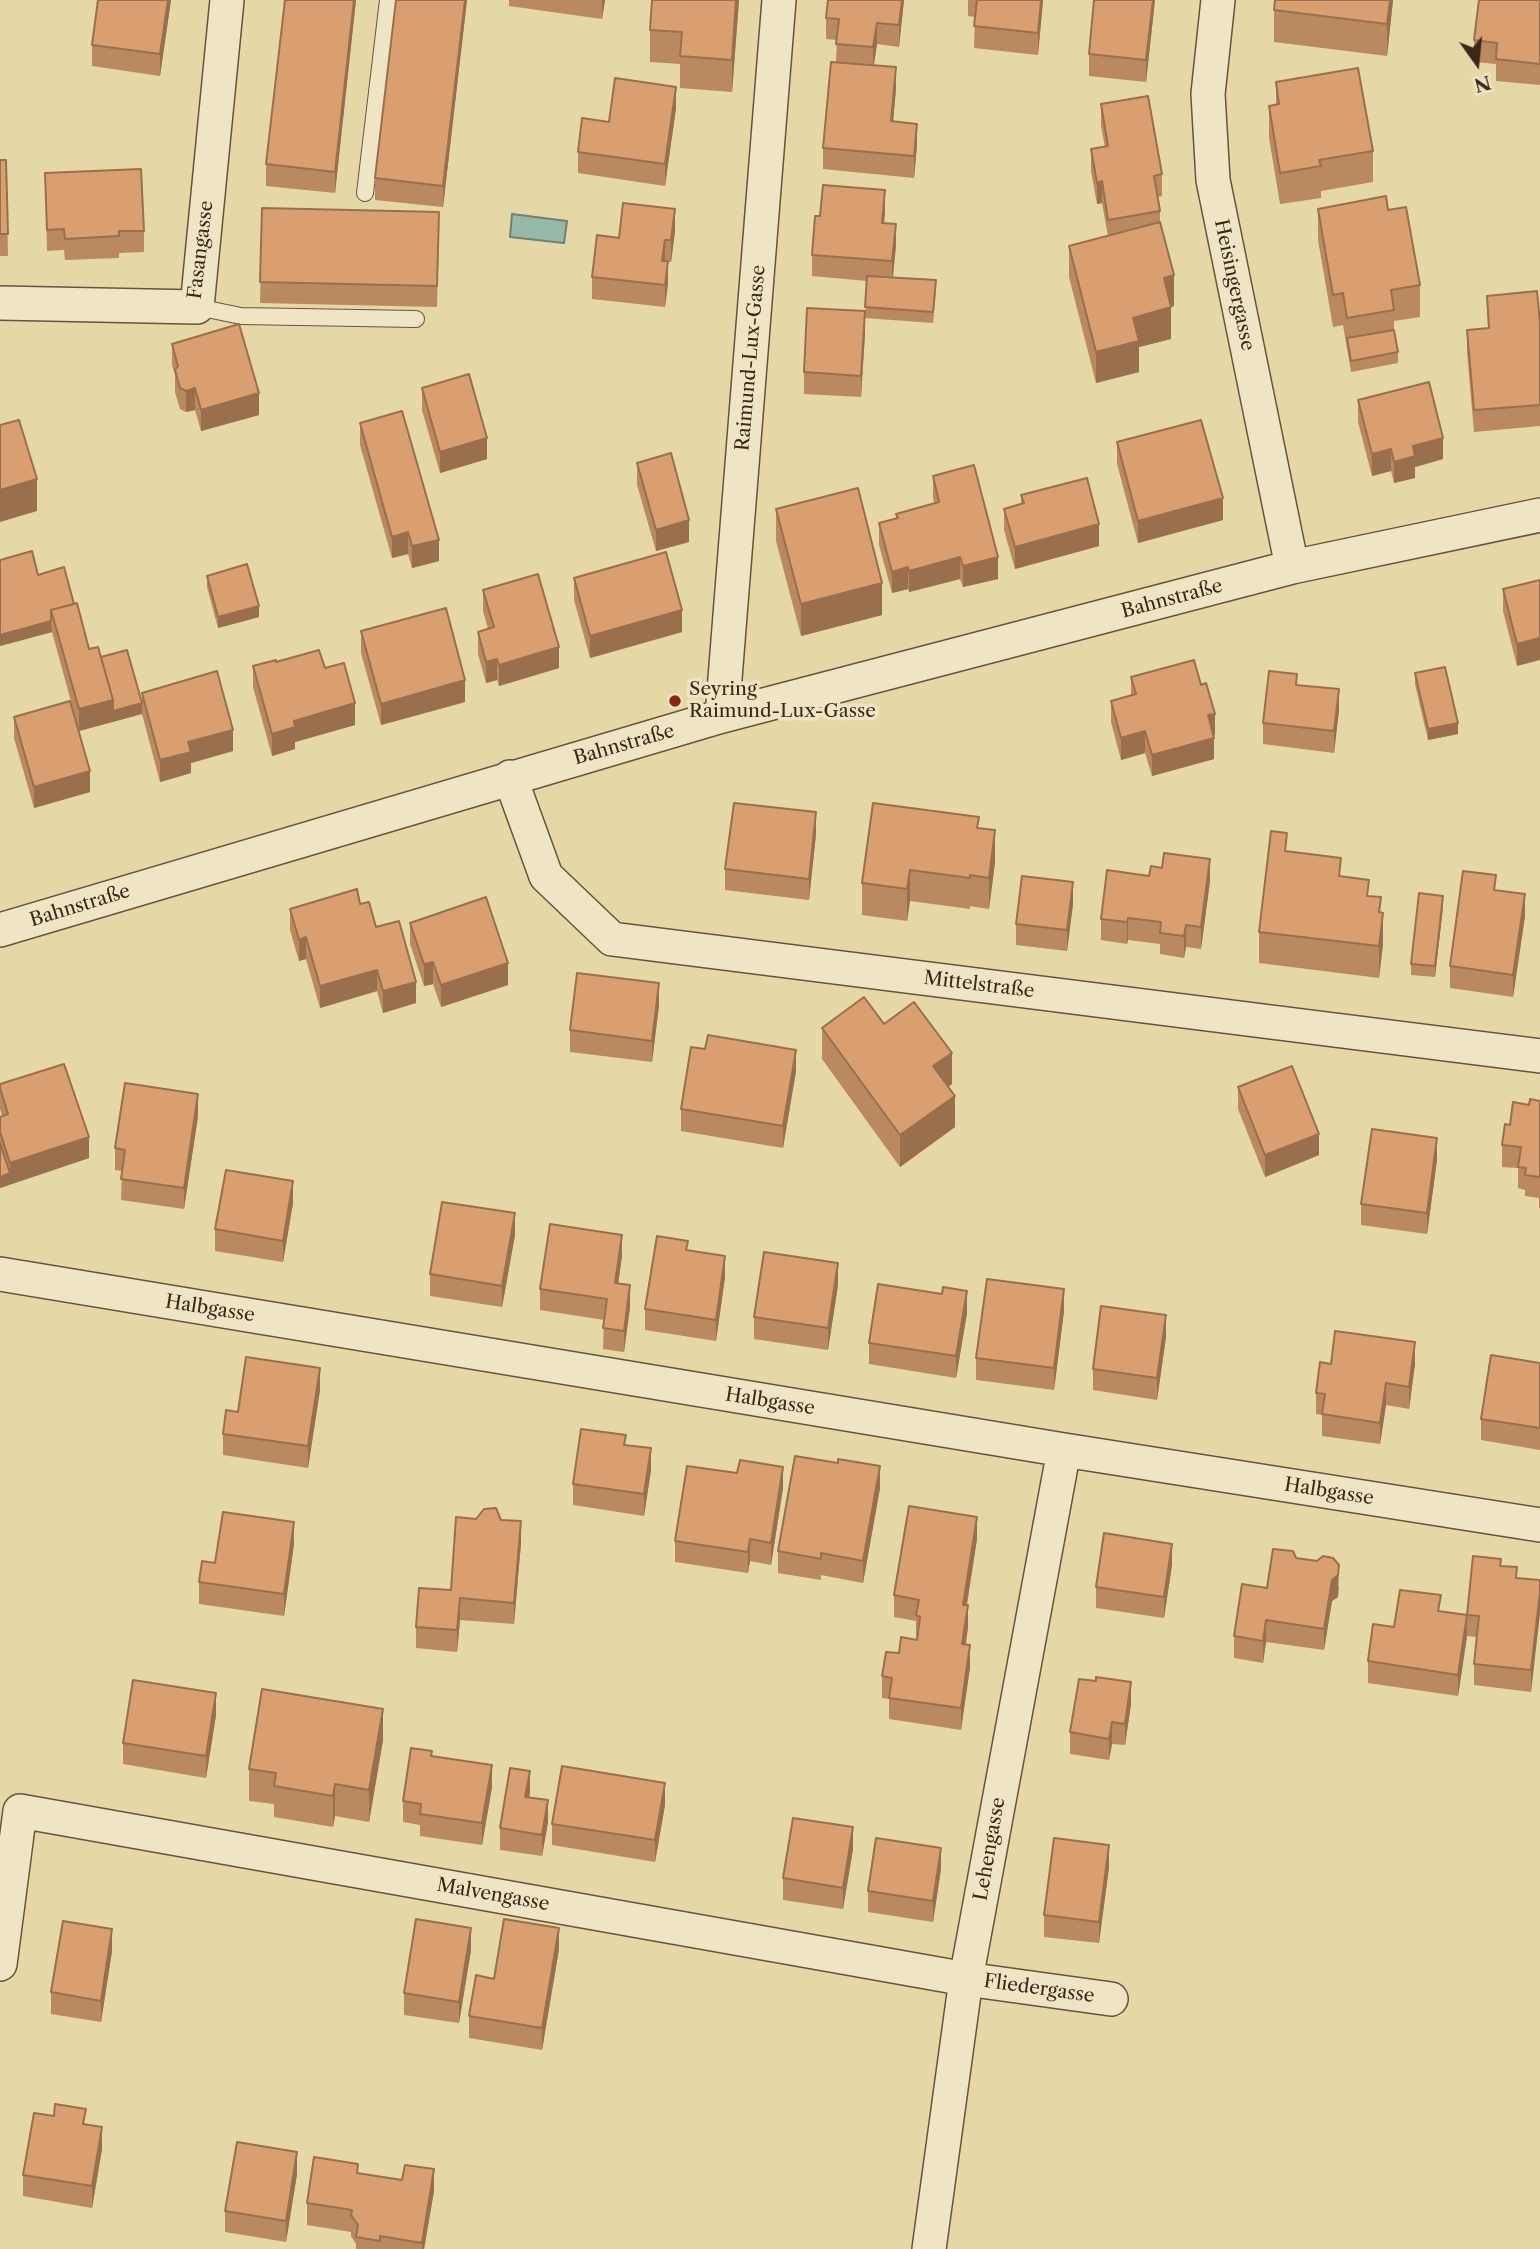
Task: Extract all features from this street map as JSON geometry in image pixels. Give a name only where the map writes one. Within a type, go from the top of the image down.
[{"type":"street","name":"Fasangasse","points":[[0,303],[197,307],[227,0]]},
{"type":"street","name":"Raimund-Lux-Gasse","points":[[722,716],[779,0]]},
{"type":"street","name":"Heisingergasse","points":[[1218,0],[1208,94],[1213,180],[1292,567]]},
{"type":"street","name":"Bahnstraße","points":[[0,930],[722,716],[1292,567],[1540,515]]},
{"type":"street","name":"Mittelstraße","points":[[510,778],[546,876],[612,939],[1540,1056]]},
{"type":"street","name":"Halbgasse","points":[[0,1274],[1064,1450],[1540,1525]]},
{"type":"street","name":"Lehengasse","points":[[929,2249],[966,1979],[1064,1450]]},
{"type":"street","name":"Malvengasse","points":[[0,1964],[20,1811],[966,1979]]},
{"type":"street","name":"Fliedergasse","points":[[966,1979],[1111,1999]]},
{"type":"lane","points":[[365,193],[388,0]]},
{"type":"lane","points":[[197,307],[241,316],[416,320]]},
{"type":"shaded area","points":[[512,214],[567,221],[564,243],[510,237]]},
{"type":"building","points":[[98,0],[168,0],[160,54],[92,45]]},
{"type":"building","points":[[285,0],[354,0],[335,172],[266,164]]},
{"type":"building","points":[[396,0],[465,0],[443,186],[375,178]]},
{"type":"building","points":[[652,0],[736,0],[732,60],[680,56],[682,32],[650,30]]},
{"type":"building","points":[[828,0],[902,0],[899,25],[877,23],[873,47],[836,44],[839,19],[826,18]]},
{"type":"building","points":[[977,0],[1041,0],[1038,33],[974,26]]},
{"type":"building","points":[[1094,0],[1153,0],[1146,60],[1089,54]]},
{"type":"building","points":[[1275,0],[1390,0],[1387,24],[1274,10]]},
{"type":"building","points":[[1479,0],[1540,0],[1540,64],[1496,59],[1497,43],[1474,40]]},
{"type":"building","points":[[831,62],[896,67],[891,121],[917,124],[914,156],[823,148]]},
{"type":"building","points":[[1358,68],[1373,151],[1319,160],[1321,166],[1280,173],[1269,106],[1279,104],[1276,82]]},
{"type":"building","points":[[615,78],[676,87],[665,164],[578,152],[582,118],[609,122]]},
{"type":"building","points":[[1148,96],[1162,174],[1154,176],[1160,211],[1108,220],[1102,181],[1097,183],[1091,149],[1108,146],[1101,104]]},
{"type":"building","points":[[0,160],[6,160],[8,234],[0,234]]},
{"type":"building","points":[[141,169],[144,231],[119,231],[119,236],[65,239],[64,229],[47,230],[45,173]]},
{"type":"building","points":[[823,185],[885,190],[882,223],[896,224],[892,261],[812,255],[815,216],[820,216]]},
{"type":"building","points":[[1386,196],[1388,210],[1406,207],[1420,285],[1391,290],[1394,310],[1347,318],[1343,293],[1333,295],[1318,209]]},
{"type":"building","points":[[623,203],[675,209],[671,240],[665,240],[662,261],[668,261],[665,285],[592,277],[597,235],[619,238]]},
{"type":"building","points":[[262,208],[439,212],[437,286],[260,282]]},
{"type":"building","points":[[1160,222],[1174,275],[1164,278],[1171,307],[1133,318],[1139,341],[1096,352],[1069,246]]},
{"type":"building","points":[[867,276],[936,280],[933,312],[865,307]]},
{"type":"building","points":[[1537,291],[1540,322],[1540,405],[1474,410],[1467,330],[1489,328],[1487,296]]},
{"type":"building","points":[[807,308],[865,311],[861,376],[804,372]]},
{"type":"building","points":[[239,324],[259,393],[201,410],[195,388],[186,391],[180,388],[172,344]]},
{"type":"building","points":[[1394,330],[1398,352],[1351,361],[1347,338]]},
{"type":"building","points":[[469,374],[487,438],[440,452],[422,388]]},
{"type":"building","points":[[1429,382],[1443,438],[1413,446],[1415,456],[1394,462],[1391,449],[1372,454],[1358,400]]},
{"type":"building","points":[[402,411],[439,540],[412,546],[408,532],[392,537],[360,423]]},
{"type":"building","points":[[19,420],[37,479],[0,490],[0,425]]},
{"type":"building","points":[[1201,420],[1223,498],[1138,521],[1117,442]]},
{"type":"building","points":[[671,453],[689,520],[656,530],[637,463]]},
{"type":"building","points":[[974,465],[998,557],[963,566],[960,557],[909,571],[908,567],[892,572],[879,523],[898,518],[896,514],[939,502],[933,476]]},
{"type":"building","points":[[1087,478],[1099,524],[1015,547],[1004,509],[1024,503],[1021,495]]},
{"type":"building","points":[[858,488],[882,583],[801,604],[776,509]]},
{"type":"building","points":[[32,551],[38,575],[64,567],[74,604],[51,610],[51,621],[0,635],[0,560]]},
{"type":"building","points":[[666,552],[682,610],[590,636],[574,578]]},
{"type":"building","points":[[247,564],[259,606],[218,617],[207,576]]},
{"type":"building","points":[[538,574],[559,647],[499,665],[497,659],[486,662],[478,632],[494,627],[483,590]]},
{"type":"building","points":[[1540,580],[1540,638],[1517,644],[1503,589]]},
{"type":"building","points":[[77,603],[89,649],[98,647],[113,700],[79,709],[51,610]]},
{"type":"building","points":[[446,608],[465,680],[381,704],[361,631]]},
{"type":"building","points":[[127,650],[142,703],[113,711],[113,700],[101,657]]},
{"type":"building","points":[[319,650],[325,668],[344,663],[355,703],[294,721],[295,727],[272,734],[253,666]]},
{"type":"building","points":[[1194,660],[1201,685],[1206,683],[1215,714],[1208,715],[1214,738],[1152,755],[1145,731],[1121,738],[1111,701],[1136,694],[1131,677]]},
{"type":"building","points":[[1445,667],[1458,723],[1428,729],[1415,673]]},
{"type":"building","points":[[217,671],[233,730],[188,742],[191,752],[160,760],[142,693]]},
{"type":"building","points":[[1269,671],[1297,674],[1296,685],[1339,689],[1334,731],[1263,723]]},
{"type":"building","points":[[70,701],[90,771],[34,787],[14,717]]},
{"type":"building","points":[[734,803],[816,812],[809,879],[725,869]]},
{"type":"building","points":[[873,803],[979,817],[977,828],[995,830],[989,878],[910,870],[907,889],[862,883]]},
{"type":"building","points":[[1271,831],[1287,833],[1285,851],[1341,858],[1339,876],[1369,880],[1367,896],[1381,897],[1379,912],[1383,913],[1379,946],[1259,932]]},
{"type":"building","points":[[1164,853],[1210,859],[1201,927],[1186,925],[1184,936],[1160,933],[1161,922],[1128,918],[1127,922],[1101,919],[1107,870],[1149,876],[1151,866],[1162,868]]},
{"type":"building","points":[[1463,871],[1496,875],[1494,890],[1525,894],[1513,975],[1450,966]]},
{"type":"building","points":[[1022,876],[1073,882],[1067,930],[1016,924]]},
{"type":"building","points":[[357,889],[360,904],[369,902],[376,927],[399,921],[416,982],[383,991],[377,970],[320,986],[306,937],[299,940],[290,909]]},
{"type":"building","points":[[1419,893],[1443,896],[1435,966],[1411,964]]},
{"type":"building","points":[[486,897],[508,963],[441,985],[433,962],[424,964],[410,923]]},
{"type":"building","points":[[577,973],[659,983],[652,1041],[570,1030]]},
{"type":"building","points":[[864,997],[884,1024],[914,1002],[952,1053],[933,1066],[955,1096],[900,1135],[822,1028]]},
{"type":"building","points":[[708,1035],[796,1050],[783,1126],[681,1109],[691,1047],[705,1049]]},
{"type":"building","points":[[64,1064],[89,1137],[10,1163],[0,1132],[0,1117],[8,1114],[0,1084]]},
{"type":"building","points":[[1292,1066],[1319,1134],[1265,1155],[1238,1087]]},
{"type":"building","points":[[125,1083],[198,1094],[184,1188],[121,1179],[125,1150],[115,1148]]},
{"type":"building","points":[[1530,1099],[1540,1101],[1540,1177],[1525,1175],[1526,1168],[1518,1167],[1521,1147],[1502,1145],[1505,1124],[1510,1125],[1513,1102],[1529,1105]]},
{"type":"building","points":[[1372,1129],[1437,1138],[1427,1213],[1361,1204]]},
{"type":"building","points":[[0,1143],[10,1173],[0,1177]]},
{"type":"building","points":[[226,1170],[293,1181],[283,1241],[215,1229]]},
{"type":"building","points":[[442,1202],[515,1213],[502,1286],[430,1274]]},
{"type":"building","points":[[550,1224],[622,1235],[615,1283],[630,1285],[624,1331],[603,1328],[607,1299],[540,1289]]},
{"type":"building","points":[[657,1236],[688,1241],[686,1250],[725,1256],[716,1320],[645,1309]]},
{"type":"building","points":[[764,1252],[838,1263],[828,1328],[754,1317]]},
{"type":"building","points":[[987,1279],[1064,1289],[1054,1368],[976,1358]]},
{"type":"building","points":[[878,1284],[942,1294],[943,1287],[967,1291],[956,1356],[869,1343]]},
{"type":"building","points":[[1101,1306],[1166,1315],[1157,1378],[1093,1369]]},
{"type":"building","points":[[1335,1331],[1415,1342],[1409,1387],[1386,1383],[1380,1423],[1322,1414],[1325,1394],[1316,1393],[1320,1362],[1331,1364]]},
{"type":"building","points":[[1491,1355],[1540,1363],[1540,1428],[1481,1419]]},
{"type":"building","points":[[246,1357],[320,1368],[308,1446],[223,1434],[226,1410],[238,1412]]},
{"type":"building","points":[[581,1429],[626,1435],[624,1445],[651,1448],[644,1494],[573,1484]]},
{"type":"building","points":[[795,1456],[880,1466],[863,1561],[821,1553],[821,1559],[778,1551]]},
{"type":"building","points":[[740,1460],[783,1467],[771,1543],[750,1539],[748,1552],[675,1541],[687,1466],[737,1473]]},
{"type":"building","points":[[909,1506],[977,1517],[963,1605],[968,1605],[962,1644],[970,1645],[961,1708],[889,1698],[892,1678],[882,1676],[886,1652],[899,1653],[901,1637],[917,1640],[920,1617],[916,1615],[919,1600],[894,1595]]},
{"type":"building","points":[[496,1508],[501,1520],[521,1521],[514,1603],[460,1598],[457,1630],[416,1627],[419,1588],[451,1590],[456,1517],[476,1519],[484,1509]]},
{"type":"building","points":[[223,1512],[294,1522],[284,1594],[199,1582],[202,1561],[215,1563]]},
{"type":"building","points":[[1104,1533],[1172,1544],[1164,1597],[1096,1587]]},
{"type":"building","points":[[1273,1549],[1293,1551],[1296,1558],[1317,1561],[1323,1556],[1333,1558],[1339,1565],[1338,1575],[1332,1580],[1324,1629],[1266,1620],[1263,1641],[1234,1636],[1242,1584],[1267,1588]]},
{"type":"building","points":[[1473,1556],[1501,1559],[1500,1566],[1517,1567],[1516,1578],[1540,1580],[1531,1670],[1474,1664],[1479,1616],[1467,1615]]},
{"type":"building","points":[[1400,1590],[1441,1595],[1438,1611],[1467,1615],[1458,1675],[1368,1661],[1373,1624],[1394,1627]]},
{"type":"building","points":[[1096,1677],[1131,1682],[1125,1724],[1112,1722],[1109,1739],[1070,1732],[1079,1679],[1096,1681]]},
{"type":"building","points":[[133,1680],[216,1693],[206,1756],[123,1743]]},
{"type":"building","points":[[262,1689],[383,1709],[369,1790],[335,1784],[333,1796],[274,1786],[276,1773],[249,1769]]},
{"type":"building","points":[[411,1748],[432,1751],[431,1756],[492,1765],[482,1823],[420,1814],[421,1804],[403,1801]]},
{"type":"building","points":[[562,1766],[665,1783],[655,1840],[552,1824]]},
{"type":"building","points":[[510,1768],[530,1771],[525,1797],[548,1800],[542,1835],[500,1828]]},
{"type":"building","points":[[793,1818],[853,1827],[843,1888],[783,1878]]},
{"type":"building","points":[[876,1838],[941,1848],[933,1901],[868,1891]]},
{"type":"building","points":[[1054,1838],[1109,1845],[1099,1922],[1044,1915]]},
{"type":"building","points":[[416,1919],[471,1928],[459,2002],[404,1993]]},
{"type":"building","points":[[504,1919],[559,1928],[542,2028],[469,2016],[476,1975],[494,1979]]},
{"type":"building","points":[[63,1921],[112,1929],[101,2001],[51,1992]]},
{"type":"building","points":[[55,2104],[86,2109],[83,2124],[102,2127],[92,2186],[23,2175],[34,2113],[54,2116]]},
{"type":"building","points":[[237,2142],[297,2152],[286,2221],[225,2211]]},
{"type":"building","points":[[314,2157],[358,2164],[357,2173],[402,2180],[405,2165],[434,2169],[422,2243],[380,2236],[380,2241],[356,2237],[358,2225],[351,2215],[352,2210],[307,2203]]},
{"type":"place","name":"Seyring Raimund-Lux-Gasse","points":[[675,701]]}]
